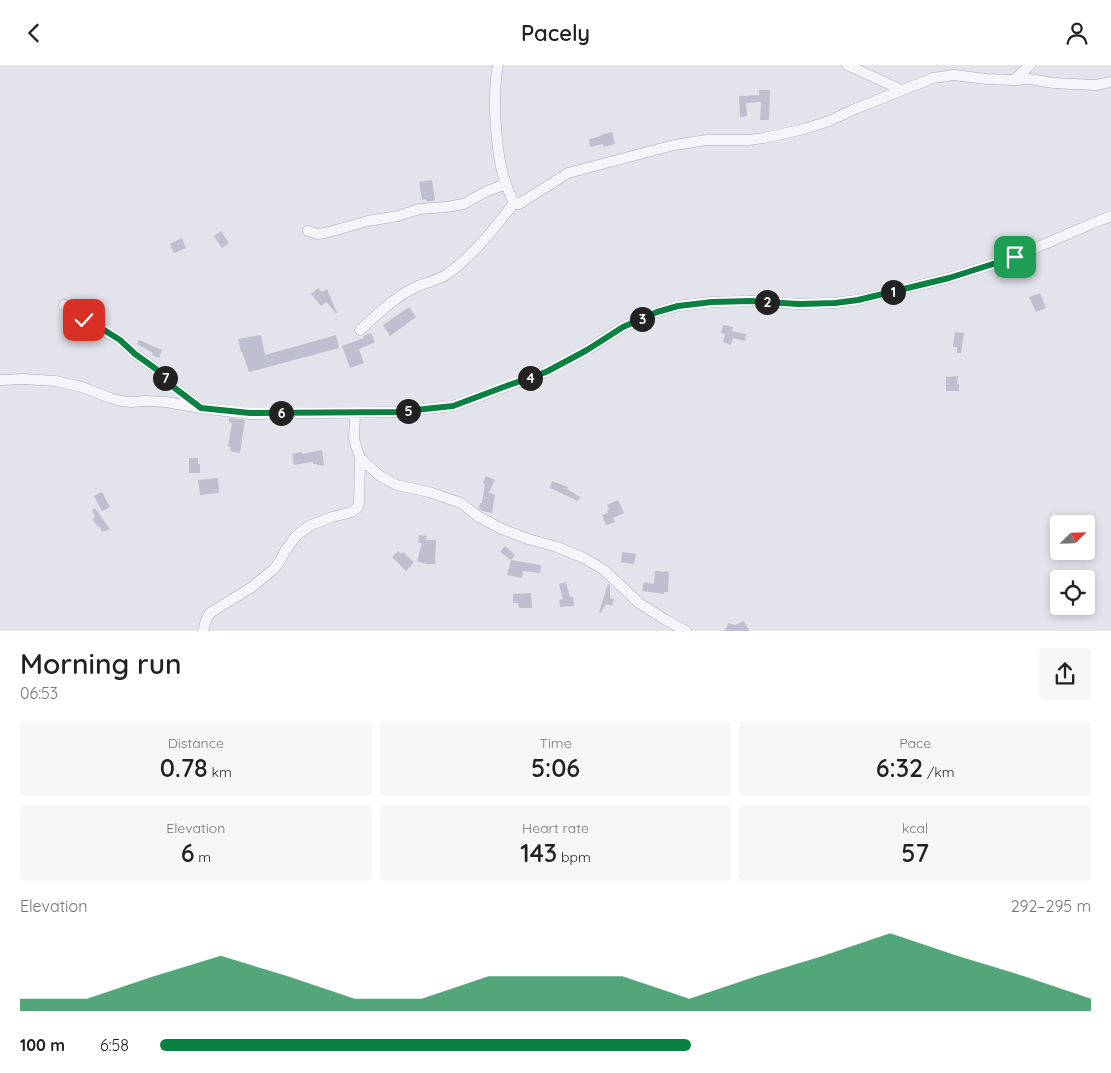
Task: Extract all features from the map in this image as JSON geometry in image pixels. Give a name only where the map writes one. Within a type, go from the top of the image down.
[{"type":"street","points":[[498,65],[494,99],[498,160],[514,203]]},
{"type":"street","points":[[847,65],[902,89]]},
{"type":"street","points":[[1014,80],[1030,65]]},
{"type":"street","points":[[360,330],[393,300],[414,288],[444,276],[466,260],[514,203],[519,203],[568,173],[674,145],[707,140],[764,139],[804,129],[829,121],[902,89],[933,78],[954,75],[986,79],[1029,79],[1072,85],[1096,85],[1111,82]]},
{"type":"street","points":[[308,231],[318,234],[325,233],[368,221],[398,216],[419,209],[446,207],[464,203],[485,191],[506,184]]},
{"type":"street","points":[[0,380],[55,381],[82,387],[121,401],[166,402],[250,413],[396,412],[453,406],[546,372],[587,350],[623,327],[657,312],[678,306],[712,302],[751,301],[799,304],[858,300],[949,278],[1015,257],[1111,216]]},
{"type":"street","points":[[64,305],[74,314],[120,340],[156,369],[172,386],[201,408]]},
{"type":"street","points":[[203,631],[210,613],[252,587],[274,569],[296,536],[309,526],[352,512],[357,508],[359,504],[360,458],[354,439],[355,413]]},
{"type":"street","points":[[360,458],[380,476],[397,485],[429,492],[461,503],[479,517],[502,529],[584,558],[604,570],[640,603],[686,631]]},
{"type":"building","points":[[759,90],[770,90],[769,120],[760,120],[761,102],[746,103],[747,116],[740,117],[739,96],[759,95]]},
{"type":"building","points":[[612,132],[615,144],[604,147],[603,144],[590,147],[589,139]]},
{"type":"building","points":[[432,180],[435,200],[427,202],[426,199],[422,200],[419,182]]},
{"type":"building","points":[[221,231],[229,243],[222,248],[214,236]]},
{"type":"building","points":[[182,238],[186,248],[174,253],[170,244]]},
{"type":"building","points":[[318,288],[322,292],[327,289],[337,313],[326,302],[321,306],[311,294]]},
{"type":"building","points":[[1040,293],[1046,308],[1036,312],[1029,297]]},
{"type":"building","points":[[409,307],[416,317],[390,336],[383,325]]},
{"type":"building","points":[[723,325],[733,327],[732,331],[746,334],[745,341],[733,338],[731,345],[723,342],[725,334],[721,333]]},
{"type":"building","points":[[955,332],[964,333],[961,353],[957,353],[957,347],[953,347]]},
{"type":"building","points":[[371,333],[375,342],[359,349],[364,363],[350,368],[342,346],[364,338],[363,336]]},
{"type":"building","points":[[261,335],[265,355],[336,335],[339,348],[249,372],[238,339]]},
{"type":"building","points":[[139,340],[162,350],[159,358],[137,344]]},
{"type":"building","points":[[958,376],[957,384],[959,384],[959,391],[946,391],[946,377]]},
{"type":"building","points":[[229,418],[245,420],[240,453],[230,451],[231,447],[228,446],[232,423],[229,422]]},
{"type":"building","points":[[322,450],[324,466],[313,464],[313,462],[294,465],[292,454]]},
{"type":"building","points":[[189,458],[198,458],[200,473],[189,473]]},
{"type":"building","points":[[486,476],[495,480],[489,493],[495,494],[492,513],[482,511],[479,508],[480,503],[482,503],[485,484],[483,483]]},
{"type":"building","points":[[218,478],[219,493],[200,495],[198,480]]},
{"type":"building","points":[[552,481],[568,487],[567,489],[580,497],[578,501],[550,488]]},
{"type":"building","points":[[102,492],[110,507],[102,511],[94,496]]},
{"type":"building","points":[[618,500],[624,513],[613,518],[615,522],[606,525],[602,515],[608,513],[607,505]]},
{"type":"building","points":[[95,508],[110,529],[102,532],[92,519],[95,517],[92,510]]},
{"type":"building","points":[[419,535],[427,536],[426,540],[436,540],[435,564],[417,561],[422,543],[418,543]]},
{"type":"building","points":[[505,546],[515,555],[511,560],[500,552]]},
{"type":"building","points":[[398,551],[401,554],[403,552],[414,562],[406,571],[392,557]]},
{"type":"building","points":[[622,552],[636,554],[634,564],[621,562]]},
{"type":"building","points":[[511,560],[541,565],[540,573],[523,571],[522,578],[507,575]]},
{"type":"building","points":[[655,571],[669,572],[668,592],[664,592],[664,594],[642,591],[644,582],[654,584]]},
{"type":"building","points":[[566,582],[570,597],[573,597],[574,606],[560,607],[559,600],[563,599],[559,584]]},
{"type":"building","points":[[608,584],[610,585],[610,598],[614,599],[612,606],[606,604],[601,613],[599,612]]},
{"type":"building","points":[[531,593],[532,608],[519,608],[518,603],[513,603],[513,594]]},
{"type":"building","points":[[744,621],[749,631],[723,631],[728,623],[735,625]]},
{"type":"route","points":[[84,320],[120,340],[156,369],[172,386],[201,408],[250,413],[396,412],[453,406],[546,372],[587,350],[623,327],[657,312],[678,306],[712,302],[751,301],[799,304],[858,300],[949,278],[1015,257]]}]
